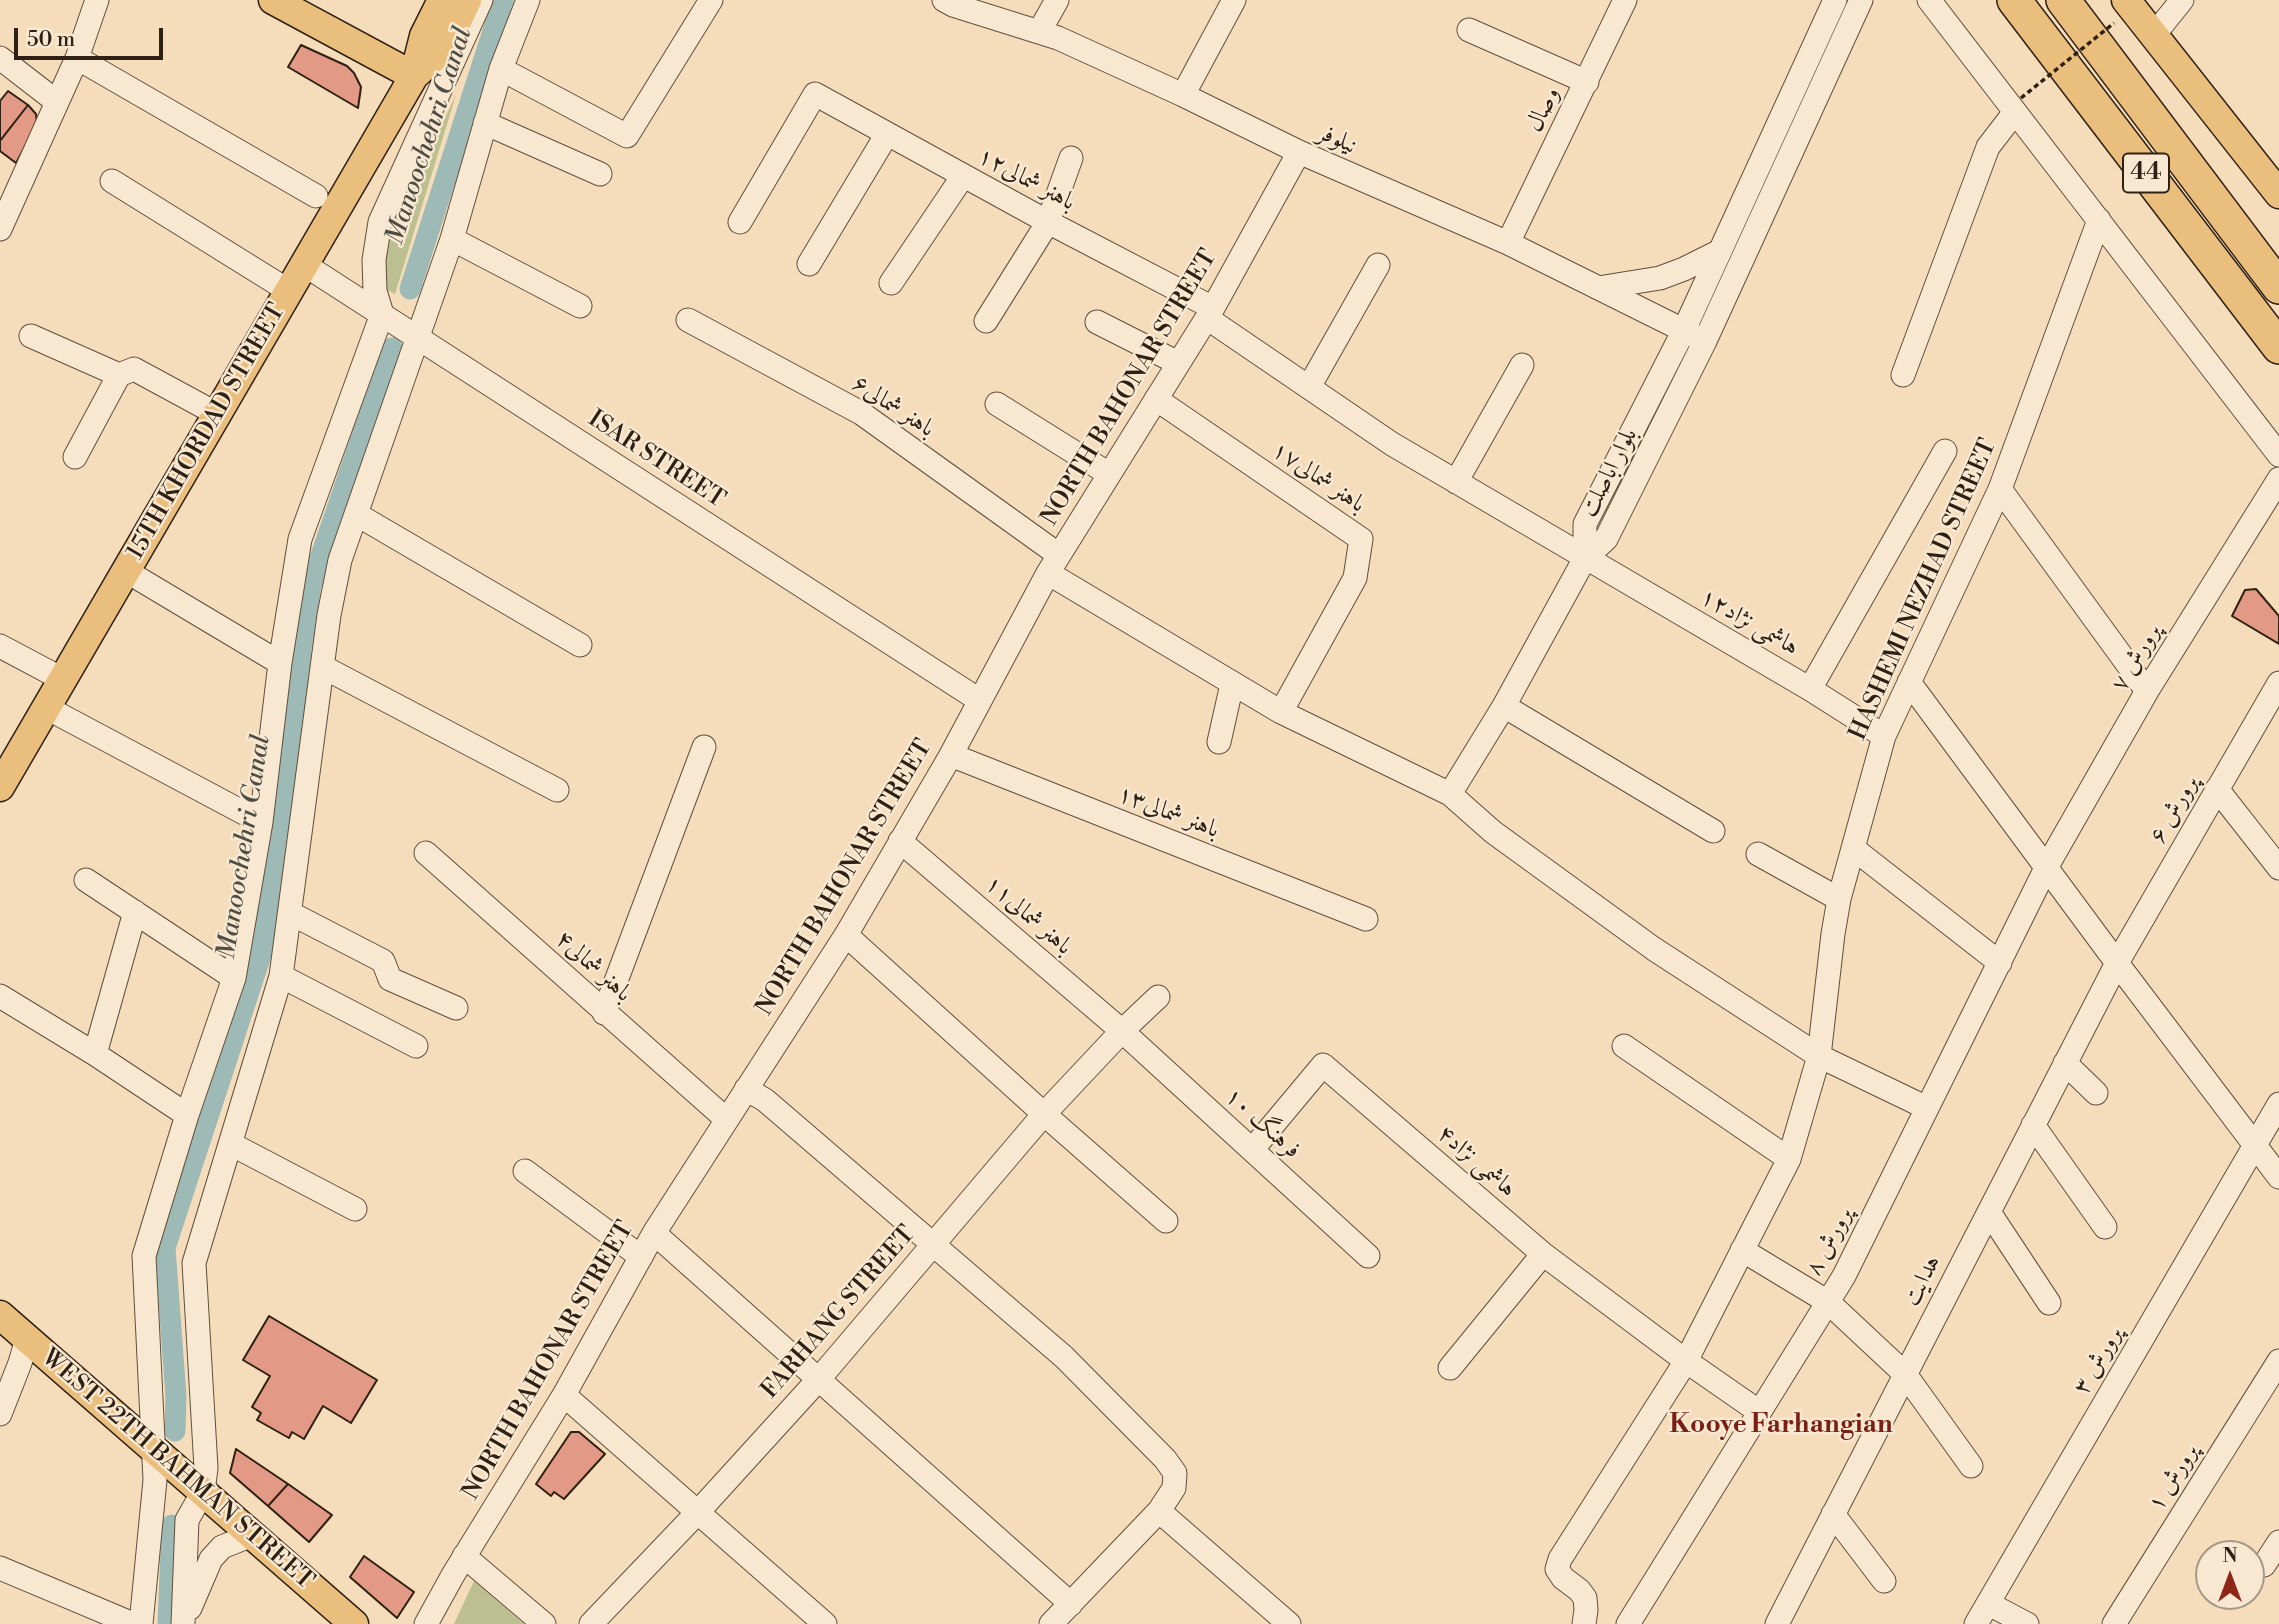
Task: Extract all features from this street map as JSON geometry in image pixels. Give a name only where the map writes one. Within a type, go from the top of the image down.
[{"type":"highway","name":"44","points":[[2014,0],[2279,347]]},
{"type":"highway","name":"44","points":[[2063,0],[2279,287]]},
{"type":"main road","points":[[273,0],[414,76]]},
{"type":"main road","name":"15TH KHORDAD STREET","points":[[0,788],[414,76],[424,36],[442,0]]},
{"type":"main road","name":"15TH KHORDAD STREET","points":[[414,76],[446,46],[467,0]]},
{"type":"main road","points":[[2120,11],[2153,36],[2278,191]]},
{"type":"main road","name":"WEST 22TH BAHMAN STREET","points":[[0,1315],[354,1624]]},
{"type":"street","points":[[0,229],[77,58],[97,0]]},
{"type":"street","points":[[141,1624],[153,1497],[154,1451],[144,1256],[187,1115],[234,978],[261,822],[280,663],[300,539],[382,314],[375,291],[374,260],[380,222],[481,0]]},
{"type":"street","points":[[183,1624],[187,1520],[203,1492],[206,1468],[194,1263],[281,976],[329,615],[340,560],[452,239],[501,69],[528,0]]},
{"type":"street","points":[[501,69],[627,136],[711,0]]},
{"type":"street","points":[[1039,32],[1057,0]]},
{"type":"street","points":[[1183,95],[1234,0]]},
{"type":"street","name":"وصال","points":[[1508,243],[1625,0]]},
{"type":"street","name":"بلوار اباصلت","points":[[1585,558],[1585,524],[1684,330],[1835,0]]},
{"type":"street","name":"بلوار اباصلت","points":[[1585,558],[1606,539],[1705,341],[1861,0]]},
{"type":"street","points":[[1928,0],[2018,105],[2099,220],[2279,454]]},
{"type":"street","points":[[2153,36],[2182,0]]},
{"type":"street","name":"نیلوفر","points":[[951,2],[1058,38],[1299,152],[1508,243],[1705,341]]},
{"type":"street","points":[[1469,30],[1587,82]]},
{"type":"street","points":[[0,58],[57,102]]},
{"type":"street","points":[[77,58],[316,196]]},
{"type":"street","name":"باهنر شمالی۱۲","points":[[740,222],[815,94],[1210,313],[1309,387],[1392,444]]},
{"type":"street","points":[[1903,375],[1988,147],[2018,105]]},
{"type":"street","points":[[485,123],[600,174]]},
{"type":"street","points":[[808,264],[887,134]]},
{"type":"street","name":"NORTH BAHONAR STREET","points":[[426,1624],[464,1556],[564,1395],[654,1233],[846,935],[951,755],[1054,564],[1210,313],[1299,152]]},
{"type":"street","points":[[986,321],[1048,222],[1071,159]]},
{"type":"street","points":[[891,283],[963,176]]},
{"type":"street","points":[[112,181],[289,291]]},
{"type":"street","name":"HASHEMI NEZHAD STREET","points":[[1584,1624],[1585,1598],[1557,1569],[1560,1559],[1686,1361],[1789,1159],[1819,1056],[1839,899],[1884,736],[2000,489],[2099,220]]},
{"type":"street","points":[[452,239],[580,306]]},
{"type":"street","points":[[1598,288],[1660,278],[1720,251]]},
{"type":"street","name":"ISAR STREET","points":[[305,265],[979,700]]},
{"type":"street","points":[[1309,387],[1378,265]]},
{"type":"street","name":"باهنر شمالی۶","points":[[688,320],[861,413],[1054,564],[1232,684],[1281,712],[1450,794],[1493,832],[1654,949],[1819,1056],[1927,1108]]},
{"type":"street","points":[[1097,322],[1178,363]]},
{"type":"street","points":[[31,336],[119,375]]},
{"type":"street","points":[[1456,482],[1521,365]]},
{"type":"street","points":[[75,457],[119,375],[134,369],[217,414]]},
{"type":"street","name":"باهنر شمالی۱۷","points":[[1156,399],[1361,539],[1355,578],[1281,712]]},
{"type":"street","points":[[997,404],[1110,474]]},
{"type":"street","name":"هاشمی نژاد۱۲","points":[[1392,444],[1810,689],[1884,736]]},
{"type":"street","points":[[1810,689],[1945,451]]},
{"type":"street","name":"پرورش ۷","points":[[2046,868],[2147,691],[2279,479]]},
{"type":"street","points":[[2000,489],[2147,691]]},
{"type":"street","points":[[356,514],[580,645]]},
{"type":"street","points":[[1450,794],[1504,706],[1585,558]]},
{"type":"street","points":[[126,571],[280,663]]},
{"type":"street","points":[[0,646],[64,680]]},
{"type":"street","points":[[323,667],[557,790]]},
{"type":"street","points":[[1909,682],[2279,1177]]},
{"type":"street","name":"پرورش ۶","points":[[2117,963],[2279,683]]},
{"type":"street","points":[[1219,742],[1232,684]]},
{"type":"street","points":[[1504,706],[1713,831]]},
{"type":"street","points":[[47,708],[261,822]]},
{"type":"street","points":[[604,1013],[704,747]]},
{"type":"street","name":"باهنر شمالی۱۳","points":[[951,755],[1366,919]]},
{"type":"street","points":[[2217,789],[2279,868]]},
{"type":"street","name":"باهنر شمالی۱۱","points":[[900,841],[1122,1031]]},
{"type":"street","points":[[1854,849],[2000,963]]},
{"type":"street","name":"باهنر شمالی۴","points":[[426,852],[726,1119]]},
{"type":"street","points":[[1758,854],[1839,899]]},
{"type":"street","name":"پرورش ۸","points":[[1628,1624],[1844,1276],[2046,868]]},
{"type":"street","points":[[86,880],[234,978]]},
{"type":"street","points":[[95,1054],[135,912]]},
{"type":"street","points":[[290,913],[383,961],[390,979],[457,1008]]},
{"type":"street","points":[[846,935],[1166,1220]]},
{"type":"street","name":"هدایت","points":[[1777,1624],[2117,963]]},
{"type":"street","points":[[281,976],[416,1046]]},
{"type":"street","points":[[0,996],[187,1115]]},
{"type":"street","name":"FARHANG STREET","points":[[591,1624],[818,1380],[1044,1114],[1158,997]]},
{"type":"street","name":"فرهنگ ۱۰","points":[[1122,1031],[1368,1256]]},
{"type":"street","points":[[1624,1046],[1789,1159]]},
{"type":"street","points":[[2065,1063],[2096,1093]]},
{"type":"street","name":"هاشمی نژاد۴","points":[[1252,1150],[1323,1065],[1543,1254],[1758,1411]]},
{"type":"street","points":[[654,1233],[944,1491],[1060,1618],[1159,1511],[1174,1488],[1175,1473],[1165,1459],[1064,1357],[765,1100],[746,1089]]},
{"type":"street","name":"پرورش ۳","points":[[1976,1624],[2279,1104]]},
{"type":"street","points":[[2033,1125],[2105,1227]]},
{"type":"street","points":[[231,1144],[355,1209]]},
{"type":"street","points":[[525,1171],[641,1257]]},
{"type":"street","points":[[1989,1212],[2049,1303]]},
{"type":"street","points":[[1742,1250],[1828,1301],[1905,1374],[1970,1466]]},
{"type":"street","points":[[1450,1368],[1543,1254]]},
{"type":"street","points":[[0,1414],[27,1339]]},
{"type":"street","name":"پرورش ۱","points":[[2115,1624],[2279,1361]]},
{"type":"street","points":[[564,1395],[824,1623]]},
{"type":"street","points":[[1159,1511],[1289,1624]]},
{"type":"street","points":[[1833,1514],[1884,1581]]},
{"type":"street","points":[[183,1624],[211,1559],[222,1547],[252,1535]]},
{"type":"street","points":[[2265,1563],[2279,1542]]},
{"type":"street","points":[[464,1556],[544,1624]]},
{"type":"street","points":[[0,1568],[134,1624]]},
{"type":"street","points":[[1989,1604],[2027,1624]]},
{"type":"path","points":[[2018,105],[2120,11]]},
{"type":"green space","points":[[456,95],[395,294],[382,287],[384,240],[409,179]]},
{"type":"green space","points":[[1673,370],[1677,370],[1677,373],[1604,521],[1601,517]]},
{"type":"green space","points":[[474,1581],[524,1624],[454,1624]]},
{"type":"building","points":[[301,45],[347,66],[354,73],[361,87],[358,108],[288,67]]},
{"type":"building","points":[[8,91],[28,105],[0,141],[0,101]]},
{"type":"building","points":[[28,105],[36,114],[37,125],[16,163],[0,151],[0,141]]},
{"type":"building","points":[[2256,589],[2279,616],[2279,644],[2232,616],[2245,590]]},
{"type":"building","points":[[269,1316],[377,1380],[351,1423],[323,1406],[304,1439],[292,1432],[289,1438],[257,1420],[261,1413],[252,1407],[270,1376],[243,1360]]},
{"type":"building","points":[[571,1432],[579,1432],[605,1454],[564,1499],[554,1492],[551,1496],[536,1484]]},
{"type":"building","points":[[236,1449],[288,1484],[268,1506],[230,1473]]},
{"type":"building","points":[[288,1484],[332,1515],[309,1542],[268,1506]]},
{"type":"building","points":[[364,1556],[414,1592],[397,1618],[350,1577]]},
{"type":"waterway","name":"Manoochehri Canal","points":[[410,289],[503,0]]},
{"type":"waterway","name":"Manoochehri Canal","points":[[175,1431],[176,1396],[165,1248],[261,955],[311,585],[392,348]]},
{"type":"waterway","name":"Manoochehri Canal","points":[[168,1624],[172,1525]]},
{"type":"district","name":"Kooye Farhangian","points":[[1781,1426]]}]
